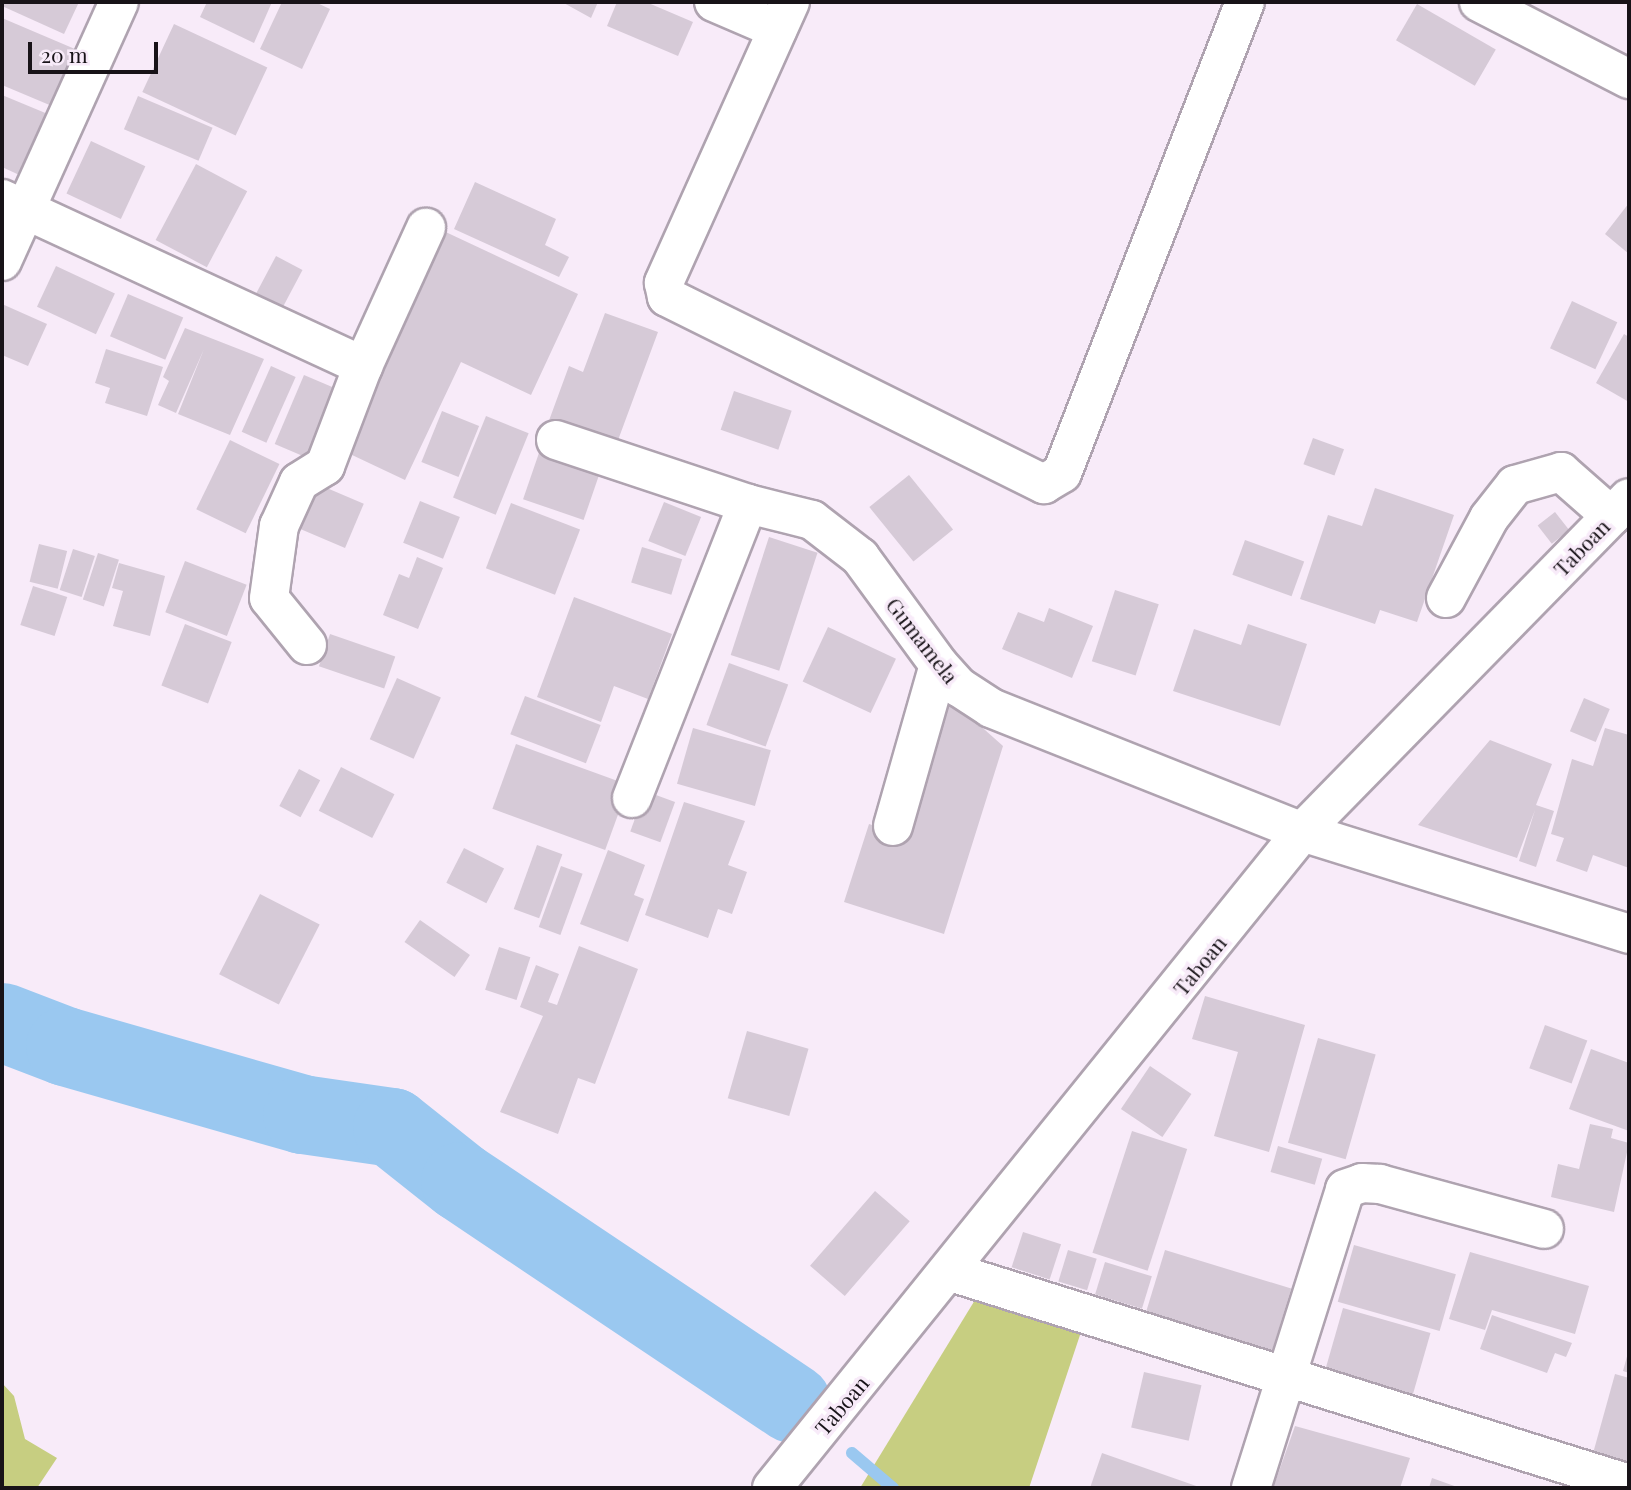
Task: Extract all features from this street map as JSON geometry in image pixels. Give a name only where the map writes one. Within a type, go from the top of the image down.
[{"type":"street","points":[[2,261],[14,204],[119,2]]},
{"type":"street","points":[[714,2],[783,15],[664,283],[667,297],[1044,484],[1062,473],[1230,6]]},
{"type":"street","points":[[1479,2],[1629,79]]},
{"type":"street","points":[[14,204],[363,366]]},
{"type":"street","points":[[307,645],[269,598],[279,526],[299,482],[325,466],[363,366],[426,228]]},
{"type":"street","name":"Gumamela","points":[[556,440],[748,505],[812,520],[839,537],[860,557],[939,665],[959,687],[991,708],[1302,832],[1629,934]]},
{"type":"street","points":[[1446,598],[1489,518],[1516,485],[1561,472],[1620,507]]},
{"type":"street","points":[[632,799],[748,505]]},
{"type":"street","name":"Taboan","points":[[772,1488],[951,1272],[1302,832],[1620,507]]},
{"type":"street","points":[[893,826],[939,665]]},
{"type":"street","points":[[1251,1488],[1337,1207],[1352,1185],[1380,1184],[1544,1229]]},
{"type":"street","points":[[951,1272],[1629,1484]]},
{"type":"green space","points":[[997,1264],[1082,1329],[1029,1488],[860,1488]]},
{"type":"green space","points":[[2,1383],[14,1396],[25,1439],[57,1458],[37,1488],[2,1488]]},
{"type":"building","points":[[2,2],[79,2],[64,34],[2,6]]},
{"type":"building","points":[[207,2],[272,2],[254,43],[200,17]]},
{"type":"building","points":[[282,2],[315,2],[330,9],[302,69],[260,49]]},
{"type":"building","points":[[562,2],[598,2],[591,18]]},
{"type":"building","points":[[617,2],[646,2],[693,22],[678,56],[607,26]]},
{"type":"building","points":[[1417,4],[1496,50],[1475,86],[1396,40]]},
{"type":"building","points":[[2,18],[82,52],[59,109],[2,85]]},
{"type":"building","points":[[174,24],[267,68],[236,136],[142,92]]},
{"type":"building","points":[[2,95],[55,117],[28,179],[2,167]]},
{"type":"building","points":[[138,96],[213,128],[198,161],[124,129]]},
{"type":"building","points":[[91,141],[145,166],[121,219],[66,194]]},
{"type":"building","points":[[196,164],[247,191],[207,267],[156,240]]},
{"type":"building","points":[[475,182],[556,219],[545,245],[569,257],[559,277],[454,229]]},
{"type":"building","points":[[1629,203],[1629,254],[1605,234]]},
{"type":"building","points":[[435,227],[578,294],[531,395],[461,362],[405,480],[333,446]]},
{"type":"building","points":[[276,256],[302,270],[277,319],[250,305]]},
{"type":"building","points":[[56,266],[115,293],[96,334],[37,307]]},
{"type":"building","points":[[128,294],[183,317],[165,360],[110,336]]},
{"type":"building","points":[[1572,301],[1617,322],[1595,369],[1550,348]]},
{"type":"building","points":[[2,304],[47,324],[28,366],[2,355]]},
{"type":"building","points":[[605,313],[658,332],[614,451],[547,426],[569,366],[583,372]]},
{"type":"building","points":[[185,328],[264,359],[230,435],[178,414],[204,349],[176,413],[158,405],[169,381],[163,377]]},
{"type":"building","points":[[1624,334],[1629,337],[1629,402],[1596,383]]},
{"type":"building","points":[[106,349],[163,367],[147,416],[105,403],[110,388],[95,383]]},
{"type":"building","points":[[271,366],[296,377],[266,443],[242,432]]},
{"type":"building","points":[[304,375],[345,392],[315,461],[275,444]]},
{"type":"building","points":[[734,391],[792,411],[778,450],[721,430]]},
{"type":"building","points":[[442,411],[479,426],[458,477],[421,462]]},
{"type":"building","points":[[486,416],[529,433],[496,515],[453,498]]},
{"type":"building","points":[[1313,438],[1344,449],[1334,476],[1303,464]]},
{"type":"building","points":[[230,440],[279,464],[246,533],[196,509]]},
{"type":"building","points":[[540,450],[601,471],[584,520],[523,499]]},
{"type":"building","points":[[909,475],[953,529],[913,561],[869,507]]},
{"type":"building","points":[[315,483],[364,504],[345,548],[296,527]]},
{"type":"building","points":[[1375,488],[1454,515],[1417,622],[1380,610],[1375,624],[1300,599],[1328,515],[1362,526]]},
{"type":"building","points":[[420,501],[460,517],[443,559],[403,543]]},
{"type":"building","points":[[664,502],[701,517],[685,556],[648,541]]},
{"type":"building","points":[[511,503],[580,530],[555,595],[486,568]]},
{"type":"building","points":[[1555,512],[1569,530],[1552,544],[1538,526]]},
{"type":"building","points":[[769,537],[818,553],[779,671],[731,655]]},
{"type":"building","points":[[1245,540],[1304,562],[1292,596],[1232,575]]},
{"type":"building","points":[[39,544],[67,551],[58,589],[30,582]]},
{"type":"building","points":[[642,547],[682,559],[671,595],[631,582]]},
{"type":"building","points":[[73,549],[95,556],[82,597],[60,590]]},
{"type":"building","points":[[98,553],[119,560],[104,606],[83,600]]},
{"type":"building","points":[[417,557],[443,568],[418,629],[383,615],[399,574],[409,578]]},
{"type":"building","points":[[185,561],[247,585],[227,636],[165,612]]},
{"type":"building","points":[[119,563],[165,576],[150,636],[113,626],[123,591],[112,588]]},
{"type":"building","points":[[33,586],[67,597],[55,636],[20,625]]},
{"type":"building","points":[[1115,590],[1159,604],[1136,676],[1092,661]]},
{"type":"building","points":[[574,597],[672,634],[648,699],[614,686],[601,722],[537,697]]},
{"type":"building","points":[[1049,608],[1093,626],[1072,678],[1002,649],[1018,612],[1044,622]]},
{"type":"building","points":[[185,624],[232,642],[208,704],[161,686]]},
{"type":"building","points":[[1248,624],[1307,644],[1280,726],[1173,691],[1194,629],[1241,645]]},
{"type":"building","points":[[828,627],[896,659],[871,713],[803,681]]},
{"type":"building","points":[[330,634],[395,656],[384,689],[319,666]]},
{"type":"building","points":[[729,663],[788,685],[766,747],[706,725]]},
{"type":"building","points":[[397,678],[441,698],[414,759],[370,739]]},
{"type":"building","points":[[939,689],[1003,746],[944,934],[844,902],[869,824],[894,832]]},
{"type":"building","points":[[525,696],[601,725],[586,763],[510,734]]},
{"type":"building","points":[[1584,698],[1610,709],[1596,742],[1570,731]]},
{"type":"building","points":[[693,728],[771,750],[755,806],[677,784]]},
{"type":"building","points":[[1605,728],[1629,735],[1629,868],[1593,855],[1587,872],[1556,861],[1564,838],[1551,834],[1572,759],[1593,766]]},
{"type":"building","points":[[1490,740],[1552,764],[1536,805],[1554,811],[1536,867],[1519,861],[1535,810],[1517,858],[1418,825]]},
{"type":"building","points":[[516,744],[629,785],[605,850],[492,809]]},
{"type":"building","points":[[341,767],[394,794],[372,838],[319,811]]},
{"type":"building","points":[[299,769],[320,780],[300,817],[279,806]]},
{"type":"building","points":[[645,791],[675,802],[660,842],[630,831]]},
{"type":"building","points":[[684,802],[745,821],[728,865],[747,872],[732,914],[718,909],[708,938],[645,915]]},
{"type":"building","points":[[537,845],[562,854],[539,918],[514,909]]},
{"type":"building","points":[[464,848],[504,868],[486,903],[446,883]]},
{"type":"building","points":[[608,850],[645,865],[634,895],[644,899],[628,942],[580,924]]},
{"type":"building","points":[[561,866],[583,874],[560,935],[539,927]]},
{"type":"building","points":[[260,894],[320,924],[279,1005],[219,974]]},
{"type":"building","points":[[420,920],[470,955],[454,977],[405,942]]},
{"type":"building","points":[[579,946],[638,969],[595,1084],[578,1078],[558,1134],[500,1112],[543,1016],[520,1007],[536,965],[559,974],[548,1002],[557,1005]]},
{"type":"building","points":[[499,947],[530,957],[516,1000],[485,990]]},
{"type":"building","points":[[1205,996],[1305,1025],[1269,1152],[1214,1136],[1238,1052],[1192,1039]]},
{"type":"building","points":[[1545,1025],[1587,1040],[1572,1084],[1529,1068]]},
{"type":"building","points":[[747,1031],[809,1049],[789,1116],[728,1098]]},
{"type":"building","points":[[1318,1038],[1376,1055],[1346,1159],[1288,1143]]},
{"type":"building","points":[[1591,1049],[1629,1063],[1629,1131],[1569,1109]]},
{"type":"building","points":[[1150,1066],[1191,1094],[1162,1137],[1121,1109]]},
{"type":"building","points":[[1590,1124],[1613,1129],[1611,1138],[1629,1143],[1614,1212],[1551,1197],[1558,1164],[1579,1169]]},
{"type":"building","points":[[1132,1131],[1187,1149],[1148,1271],[1092,1253]]},
{"type":"building","points":[[1278,1146],[1322,1159],[1315,1185],[1271,1172]]},
{"type":"building","points":[[875,1191],[910,1221],[845,1296],[810,1266]]},
{"type":"building","points":[[1023,1232],[1061,1244],[1050,1280],[1012,1267]]},
{"type":"building","points":[[1354,1245],[1456,1274],[1440,1331],[1338,1302]]},
{"type":"building","points":[[1068,1250],[1097,1259],[1087,1290],[1058,1282]]},
{"type":"building","points":[[1165,1250],[1291,1289],[1271,1354],[1145,1315]]},
{"type":"building","points":[[1470,1252],[1589,1286],[1575,1334],[1492,1310],[1485,1330],[1449,1319]]},
{"type":"building","points":[[1105,1262],[1152,1276],[1142,1309],[1095,1295]]},
{"type":"building","points":[[1343,1308],[1430,1333],[1413,1396],[1325,1370]]},
{"type":"building","points":[[1492,1315],[1572,1343],[1566,1357],[1555,1353],[1547,1373],[1480,1349]]},
{"type":"building","points":[[1629,1349],[1629,1373],[1623,1371]]},
{"type":"building","points":[[1144,1372],[1201,1385],[1189,1441],[1131,1428]]},
{"type":"building","points":[[1615,1374],[1629,1378],[1629,1467],[1592,1457]]},
{"type":"building","points":[[1295,1426],[1410,1458],[1400,1488],[1273,1488]]},
{"type":"building","points":[[1102,1453],[1202,1488],[1090,1488]]},
{"type":"building","points":[[1432,1478],[1460,1488],[1429,1488]]},
{"type":"waterway","points":[[2,1022],[65,1046],[302,1114],[392,1127],[460,1181],[792,1403]]},
{"type":"waterway","points":[[852,1453],[893,1488]]}]
